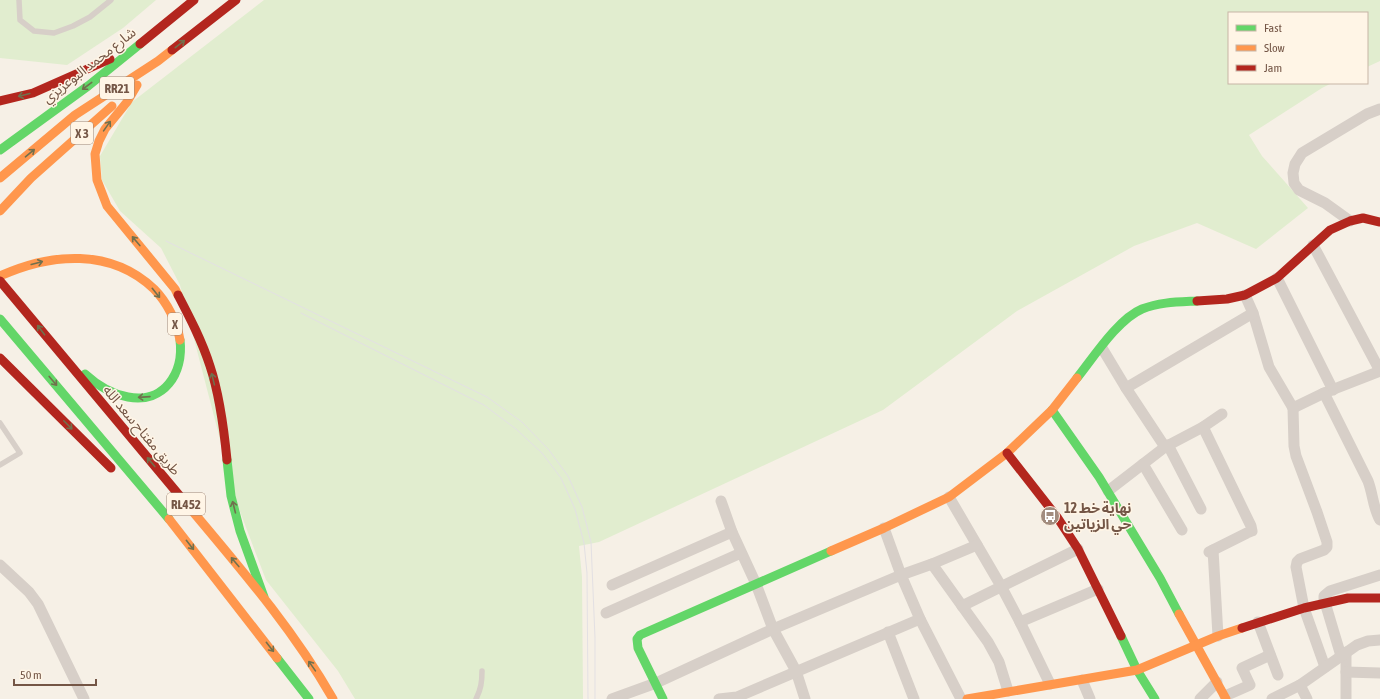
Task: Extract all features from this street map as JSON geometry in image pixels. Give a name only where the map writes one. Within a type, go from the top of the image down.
[{"type":"main road","name":"شارع محمد البوعزيزي","points":[[0,150],[88,86],[194,0]]},
{"type":"main road","name":"RR21","points":[[0,178],[75,115],[158,61],[236,0]]},
{"type":"main road","points":[[0,101],[33,93],[137,46]]},
{"type":"main road","name":"X 3","points":[[0,211],[10,198],[50,160],[138,85],[158,61]]},
{"type":"main road","points":[[138,85],[105,129],[99,141],[95,154],[97,180],[107,206],[175,289],[196,330],[210,366],[218,400],[225,441],[231,496],[240,531],[264,597]]},
{"type":"main road","points":[[663,699],[638,648],[637,638],[640,635],[884,528],[949,497],[1007,453],[1052,410],[1114,333],[1130,316],[1142,309],[1164,303],[1227,299],[1245,295],[1277,278],[1330,230],[1350,221],[1363,218],[1380,222]]},
{"type":"main road","name":"X","points":[[0,276],[14,269],[49,260],[72,258],[98,260],[126,268],[154,288],[168,309],[180,336],[180,358],[176,374],[166,388],[150,397],[133,398],[115,393],[94,382],[51,343]]},
{"type":"main road","name":"طريق مفتاح سعد الله","points":[[0,281],[30,315],[51,343],[264,597],[322,680],[333,699]]},
{"type":"main road","name":"RL452","points":[[0,319],[177,528],[307,696]]},
{"type":"main road","points":[[0,358],[118,476]]},
{"type":"main road","points":[[1052,410],[1100,477],[1160,578],[1196,646],[1226,698]]},
{"type":"main road","points":[[1007,453],[1057,517],[1078,549],[1137,670],[1155,699]]},
{"type":"main road","points":[[135,492],[177,528]]},
{"type":"main road","points":[[967,699],[1015,693],[1050,684],[1137,670],[1218,636],[1304,608],[1348,598],[1380,598]]},
{"type":"street","points":[[1350,221],[1325,203],[1299,190],[1294,184],[1293,174],[1295,164],[1302,153],[1367,114],[1380,109]]},
{"type":"street","points":[[1293,408],[1328,391],[1380,371],[1313,245]]},
{"type":"street","points":[[1277,278],[1368,481],[1380,520]]},
{"type":"street","points":[[1245,295],[1253,313],[1269,367],[1293,408],[1294,446],[1296,456],[1317,512],[1327,547],[1324,550],[1297,562],[1296,567],[1304,608],[1325,667]]},
{"type":"street","points":[[1126,388],[1253,313]]},
{"type":"street","points":[[1102,348],[1126,388],[1166,446],[1201,508]]},
{"type":"street","points":[[1108,492],[1166,446],[1203,427],[1222,414]]},
{"type":"street","points":[[1203,427],[1251,526],[1252,531],[1211,551],[1218,636]]},
{"type":"street","points":[[1143,464],[1182,530]]},
{"type":"street","points":[[949,497],[1001,586],[1050,684]]},
{"type":"street","points":[[721,501],[732,532],[756,584],[773,629],[796,671],[805,699]]},
{"type":"street","points":[[884,528],[901,575],[920,619],[961,699]]},
{"type":"street","points":[[612,584],[732,532]]},
{"type":"street","points":[[612,699],[656,683],[773,629],[977,545]]},
{"type":"street","points":[[962,606],[1078,549]]},
{"type":"street","points":[[606,613],[742,553]]},
{"type":"street","points":[[932,564],[988,642],[1015,693]]},
{"type":"street","points":[[0,565],[29,592],[38,604],[84,699]]},
{"type":"street","points":[[1346,699],[1346,672],[1343,654],[1325,603],[1324,596],[1326,593],[1380,575]]},
{"type":"street","points":[[1020,622],[1098,589]]},
{"type":"street","points":[[719,699],[736,697],[920,619]]},
{"type":"street","points":[[1258,622],[1278,675]]},
{"type":"street","points":[[888,632],[914,699]]},
{"type":"street","points":[[1272,699],[1300,685],[1357,645],[1368,641],[1380,640]]},
{"type":"street","points":[[1226,698],[1250,685],[1242,668],[1270,655]]},
{"type":"street","points":[[1346,672],[1380,673]]},
{"type":"street","points":[[1082,680],[1090,699]]},
{"type":"street","points":[[1200,699],[1217,682]]},
{"type":"street","points":[[1300,685],[1307,699]]},
{"type":"lane","points":[[19,0],[20,20],[34,31],[54,33],[73,26],[90,17],[111,0]]},
{"type":"lane","points":[[0,423],[20,453],[0,464]]},
{"type":"lane","points":[[476,699],[482,682],[482,671]]},
{"type":"green space","points":[[0,0],[156,0],[123,28],[67,65],[0,58]]},
{"type":"green space","points":[[264,0],[1380,0],[1380,61],[1368,67],[1368,12],[1228,12],[1228,84],[1330,84],[1249,135],[1262,156],[1308,208],[1256,249],[1197,223],[1134,246],[1017,311],[883,410],[599,542],[579,546],[582,577],[583,699],[355,699],[338,671],[266,580],[236,501],[180,285],[161,248],[120,211],[102,180],[100,156],[132,102]]},
{"type":"tram line","points":[[166,241],[487,397],[522,422],[549,450],[568,476],[582,507],[591,542],[595,638],[595,699]]},
{"type":"tram line","points":[[301,313],[484,405],[516,429],[542,453],[561,478],[575,509],[584,543],[587,573],[588,699]]},
{"type":"traffic: fast","points":[[0,150],[88,86],[140,44]]},
{"type":"traffic: fast","points":[[1077,378],[1106,340],[1124,321],[1133,314],[1142,309],[1156,305],[1197,301]]},
{"type":"traffic: fast","points":[[0,319],[169,519]]},
{"type":"traffic: fast","points":[[85,374],[94,382],[116,394],[141,398],[152,396],[169,384],[175,374],[179,364],[180,340]]},
{"type":"traffic: fast","points":[[1052,410],[1099,477],[1160,578],[1179,614]]},
{"type":"traffic: fast","points":[[227,460],[231,496],[240,531],[264,597]]},
{"type":"traffic: fast","points":[[663,699],[638,648],[637,639],[640,635],[831,551]]},
{"type":"traffic: fast","points":[[1121,636],[1137,670],[1155,699]]},
{"type":"traffic: fast","points":[[277,658],[309,699]]},
{"type":"traffic: slow","points":[[0,178],[75,115],[158,61],[172,50]]},
{"type":"traffic: slow","points":[[137,85],[127,102],[105,129],[99,141],[95,154],[97,180],[107,206],[175,289],[178,295]]},
{"type":"traffic: slow","points":[[0,211],[31,178],[112,106]]},
{"type":"traffic: slow","points":[[0,276],[19,268],[60,259],[80,258],[119,266],[137,276],[159,294],[171,313],[180,340]]},
{"type":"traffic: slow","points":[[831,551],[949,497],[1007,453],[1052,410],[1077,378]]},
{"type":"traffic: slow","points":[[189,507],[265,600],[301,648],[333,699]]},
{"type":"traffic: slow","points":[[169,519],[277,658]]},
{"type":"traffic: slow","points":[[1179,614],[1226,699]]},
{"type":"traffic: slow","points":[[967,699],[1137,670],[1218,636],[1242,628]]},
{"type":"traffic: jam","points":[[140,44],[194,0]]},
{"type":"traffic: jam","points":[[172,50],[236,0]]},
{"type":"traffic: jam","points":[[0,101],[33,93],[110,59]]},
{"type":"traffic: jam","points":[[1197,301],[1227,299],[1245,295],[1277,278],[1330,230],[1350,221],[1363,218],[1380,222]]},
{"type":"traffic: jam","points":[[0,281],[189,507]]},
{"type":"traffic: jam","points":[[178,295],[200,339],[213,377],[221,413],[227,460]]},
{"type":"traffic: jam","points":[[0,358],[111,468]]},
{"type":"traffic: jam","points":[[1007,453],[1057,517],[1078,549],[1121,636]]},
{"type":"traffic: jam","points":[[1242,628],[1304,608],[1348,598],[1380,598]]},
{"type":"place","name":"نهاية خط 12 حي الزياتين","points":[[1050,516]]}]
